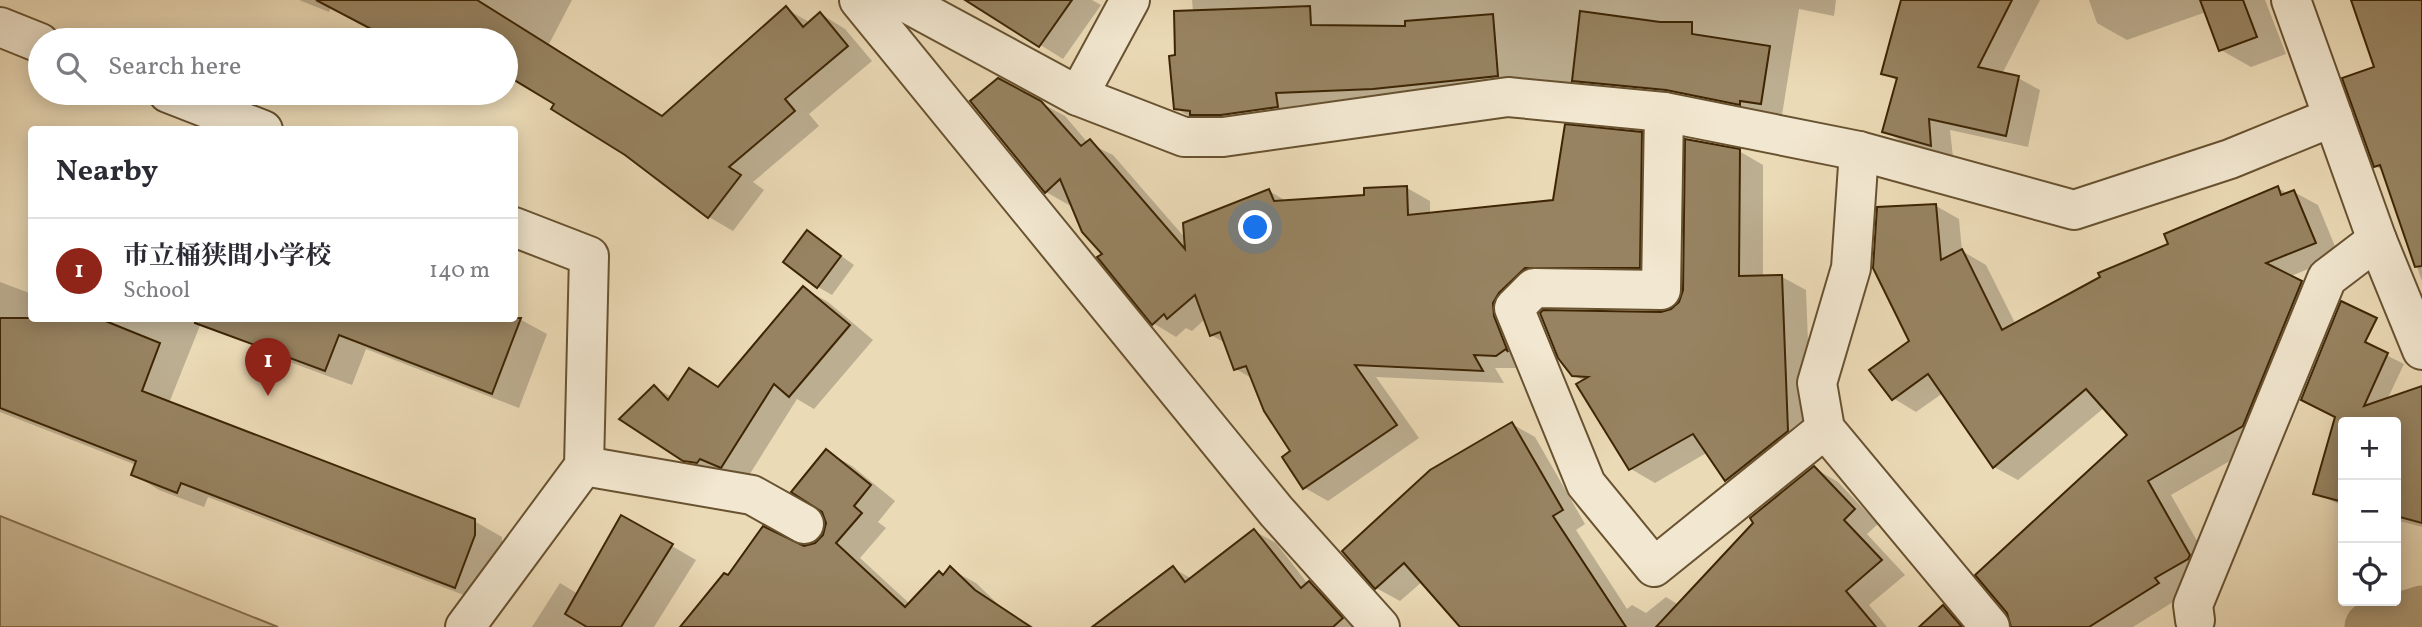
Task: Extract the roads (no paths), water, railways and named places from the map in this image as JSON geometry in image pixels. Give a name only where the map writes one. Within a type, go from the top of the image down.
[{"type":"street","points":[[859,0],[1276,511],[1380,627]]},
{"type":"street","points":[[901,0],[1077,96],[1184,137],[1223,137],[1508,97],[1664,113],[1859,151],[2074,210],[2230,159],[2333,117]]},
{"type":"street","points":[[1077,96],[1130,0]]},
{"type":"street","points":[[2291,0],[2377,240],[2422,350]]},
{"type":"street","points":[[0,27],[28,38]]},
{"type":"street","points":[[199,105],[253,126]]},
{"type":"street","points":[[1664,113],[1661,290],[1534,288],[1514,308],[1586,484],[1654,568],[1825,429]]},
{"type":"street","points":[[1859,151],[1851,268],[1817,383],[1825,429],[1990,627]]},
{"type":"street","points":[[465,627],[584,466],[589,256],[518,229]]},
{"type":"street","points":[[2174,624],[2193,605],[2327,278],[2377,240]]},
{"type":"street","points":[[584,466],[752,495],[804,524]]},
{"type":"waterway","points":[[2370,627],[2422,611]]},
{"type":"place","name":"市立桶狭間小学校","points":[[268,396]]}]
